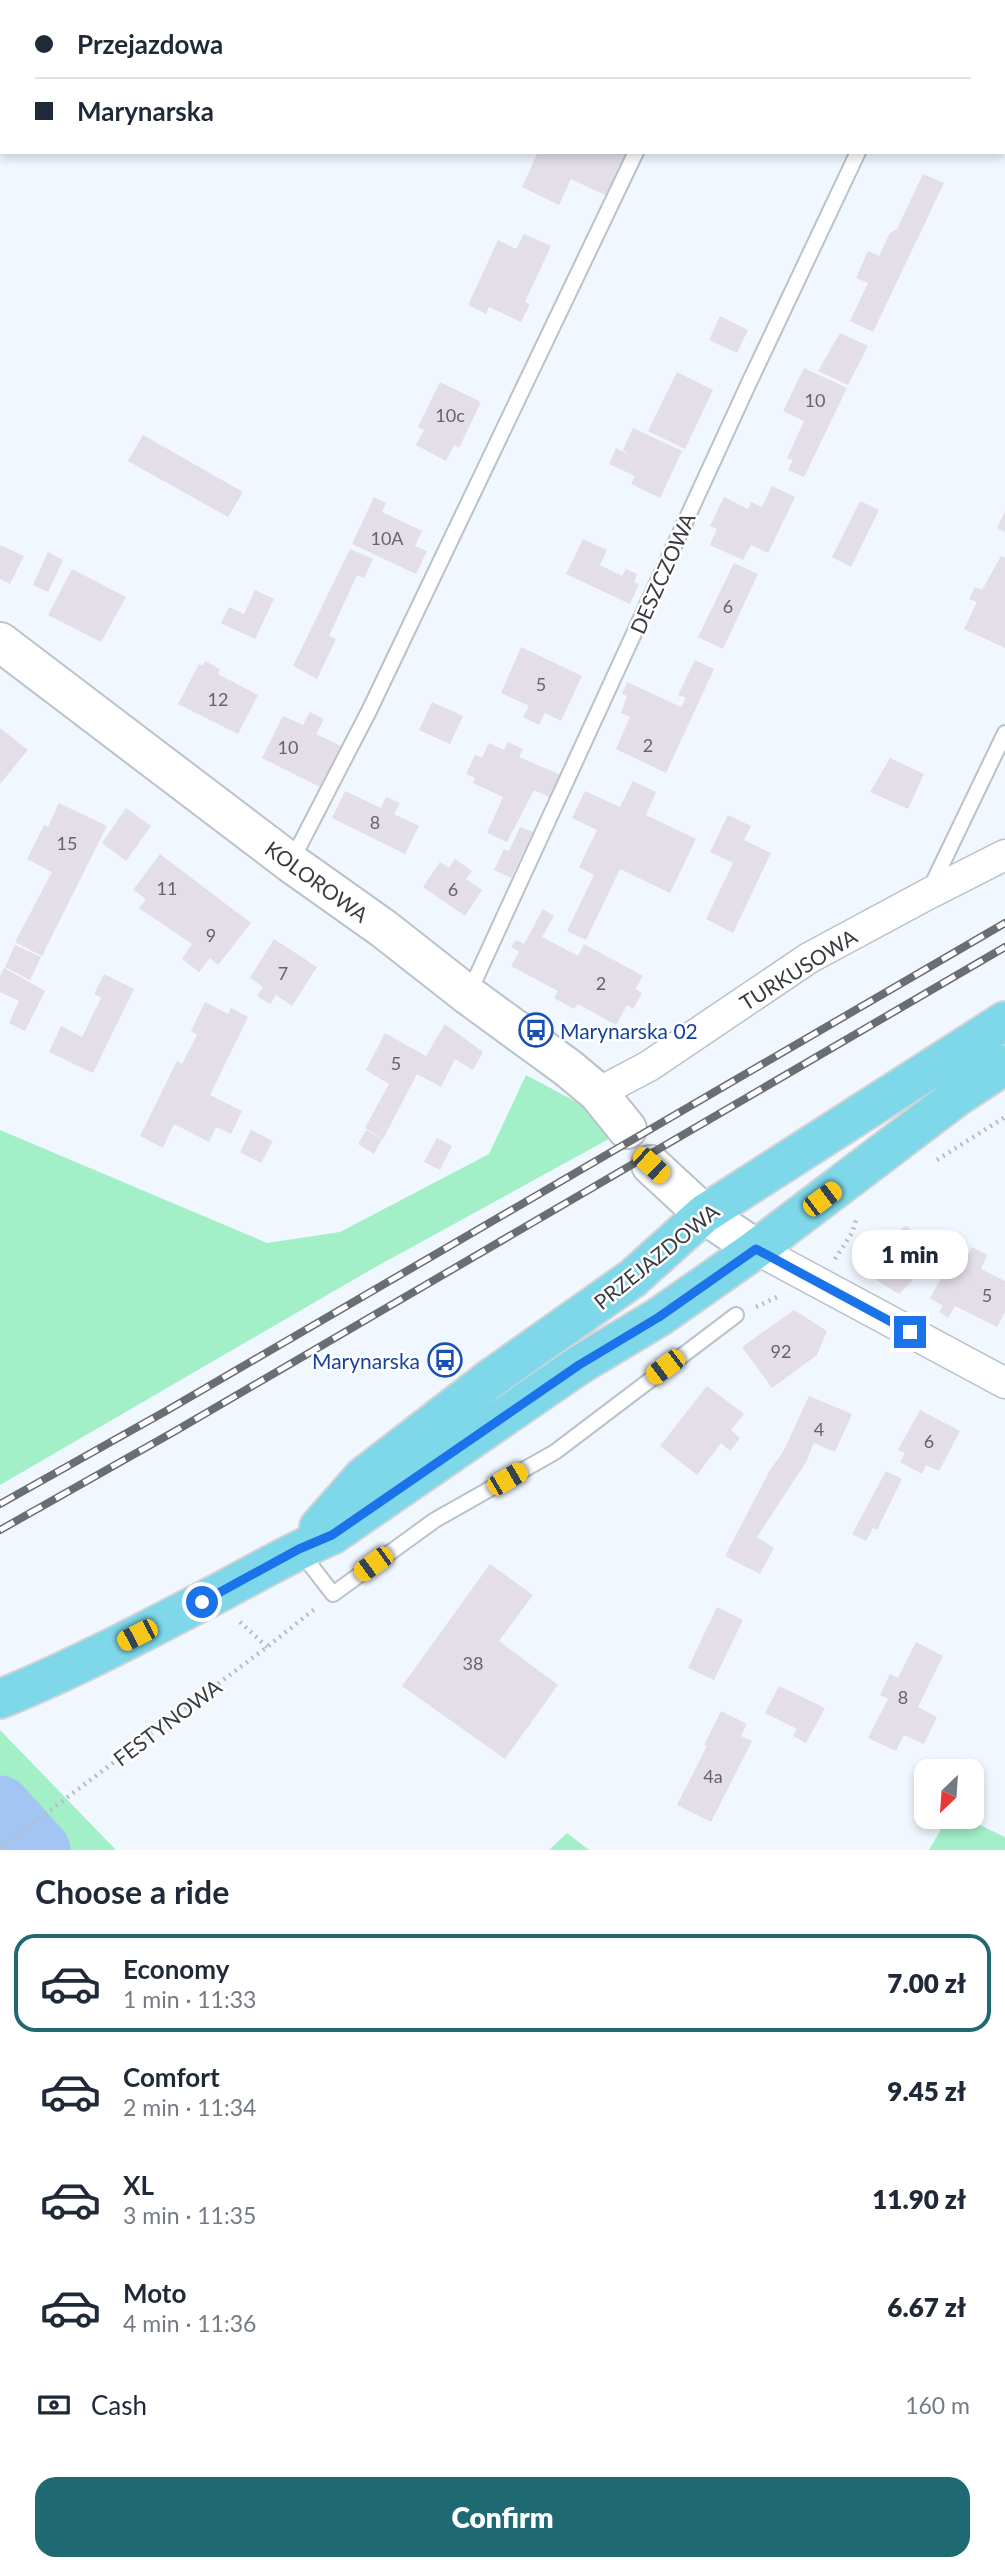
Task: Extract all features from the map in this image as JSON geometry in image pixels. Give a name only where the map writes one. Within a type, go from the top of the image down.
[{"type":"main road","name":"PRZEJAZDOWA","points":[[299,1549],[363,1477],[490,1379],[633,1278],[704,1214],[1005,1021]]},
{"type":"main road","name":"PRZEJAZDOWA","points":[[0,1699],[50,1679],[299,1549],[332,1535],[579,1365],[659,1317],[756,1249],[955,1098],[1005,1065]]},
{"type":"street","name":"KOLOROWA","points":[[0,642],[291,863],[384,929],[568,1068],[598,1093],[627,1129]]},
{"type":"street","name":"TURKUSOWA","points":[[598,1093],[649,1066],[809,958],[1005,855]]},
{"type":"street","points":[[651,1165],[704,1214],[756,1249],[1005,1383]]},
{"type":"lane","points":[[291,863],[375,698],[635,154]]},
{"type":"lane","name":"DESZCZOWA","points":[[468,995],[857,154]]},
{"type":"lane","points":[[928,894],[1005,733]]},
{"type":"lane","points":[[299,1549],[332,1594],[435,1520],[555,1451],[736,1315]]},
{"type":"path","points":[[926,1168],[1005,1117]]},
{"type":"path","points":[[736,1315],[815,1280],[833,1263],[852,1233],[858,1212]]},
{"type":"path","name":"FESTYNOWA","points":[[0,1848],[267,1647],[332,1594]]},
{"type":"green space","points":[[526,1075],[627,1129],[372,1269],[0,1485],[0,1130],[267,1243],[340,1232],[489,1154]]},
{"type":"green space","points":[[0,1730],[116,1850],[0,1850]]},
{"type":"green space","points":[[984,1827],[1005,1837],[1005,1850],[929,1850],[941,1829]]},
{"type":"green space","points":[[567,1833],[589,1850],[549,1850]]},
{"type":"building","points":[[537,154],[627,154],[607,196],[571,179],[559,205],[522,187]]},
{"type":"building","points":[[923,174],[944,183],[873,332],[850,321],[868,283],[856,278],[868,251],[879,256],[890,233],[897,229]]},
{"type":"building","points":[[524,234],[551,246],[525,302],[530,304],[521,322],[489,307],[486,314],[468,305],[498,240],[516,249]]},
{"type":"building","points":[[720,316],[748,330],[737,353],[709,340]]},
{"type":"building","points":[[840,333],[868,346],[848,385],[818,371]]},
{"type":"building","points":[[804,368],[847,388],[804,477],[788,470],[793,460],[787,458],[804,421],[783,411]]},
{"type":"building","points":[[677,372],[713,390],[685,449],[648,431]]},
{"type":"building","points":[[440,382],[481,402],[459,448],[454,445],[446,461],[416,445],[424,430],[418,427]]},
{"type":"building","points":[[633,428],[682,451],[660,498],[631,484],[635,476],[609,464],[616,448],[631,456],[623,450]]},
{"type":"building","points":[[143,435],[243,492],[228,517],[128,461]]},
{"type":"building","points":[[772,486],[795,497],[768,553],[751,545],[743,560],[710,545],[717,529],[710,526],[724,497],[748,509],[751,502],[762,507]]},
{"type":"building","points":[[374,497],[386,503],[382,512],[422,531],[415,546],[427,551],[416,574],[352,544]]},
{"type":"building","points":[[860,501],[879,510],[851,567],[832,557]]},
{"type":"building","points":[[1005,511],[1005,532],[997,528]]},
{"type":"building","points":[[583,539],[607,550],[600,565],[622,576],[626,569],[637,574],[634,582],[639,584],[630,604],[566,574]]},
{"type":"building","points":[[0,545],[24,556],[10,584],[0,579]]},
{"type":"building","points":[[350,549],[373,559],[364,578],[357,575],[329,636],[336,639],[317,679],[293,666]]},
{"type":"building","points":[[48,552],[63,560],[48,592],[33,585]]},
{"type":"building","points":[[1001,556],[1005,558],[1005,648],[964,629],[977,602],[969,599],[975,587],[982,590]]},
{"type":"building","points":[[734,563],[758,574],[723,649],[698,637]]},
{"type":"building","points":[[72,569],[126,597],[101,642],[48,615]]},
{"type":"building","points":[[255,590],[274,599],[255,639],[221,623],[229,607],[244,614]]},
{"type":"building","points":[[521,647],[582,676],[561,721],[545,713],[539,725],[523,717],[529,706],[501,693]]},
{"type":"building","points":[[695,660],[714,669],[666,773],[616,749],[630,717],[621,713],[627,696],[622,694],[627,682],[681,707],[686,698],[678,695]]},
{"type":"building","points":[[205,661],[220,669],[218,674],[258,695],[238,734],[178,704],[199,664],[202,666]]},
{"type":"building","points":[[432,702],[463,716],[450,744],[419,730]]},
{"type":"building","points":[[310,712],[324,719],[316,734],[343,747],[322,788],[262,758],[283,716],[303,725]]},
{"type":"building","points":[[0,728],[28,750],[0,784]]},
{"type":"building","points":[[508,742],[523,749],[519,757],[561,775],[551,798],[534,790],[507,842],[487,833],[503,797],[473,783],[475,778],[466,774],[475,755],[482,758],[489,743],[504,750]]},
{"type":"building","points":[[890,758],[924,774],[908,809],[870,792]]},
{"type":"building","points":[[633,781],[656,792],[646,815],[696,839],[670,893],[620,869],[586,940],[567,931],[594,875],[579,867],[597,830],[572,818],[585,791],[620,807]]},
{"type":"building","points":[[345,791],[381,808],[386,797],[400,803],[394,814],[419,826],[405,854],[332,818]]},
{"type":"building","points":[[59,803],[107,826],[42,956],[15,942],[52,872],[27,859],[44,825],[48,827]]},
{"type":"building","points":[[126,808],[151,826],[126,861],[102,843]]},
{"type":"building","points":[[728,815],[751,826],[744,840],[771,853],[733,933],[706,919],[733,863],[710,852]]},
{"type":"building","points":[[520,827],[533,832],[511,878],[494,870],[504,849],[509,851]]},
{"type":"building","points":[[160,854],[251,923],[218,965],[210,958],[199,972],[182,959],[192,944],[139,908],[146,899],[133,890]]},
{"type":"building","points":[[455,859],[472,871],[466,879],[482,890],[465,916],[423,887],[440,862],[449,868]]},
{"type":"building","points":[[543,909],[554,916],[542,937],[578,956],[584,944],[643,976],[635,989],[642,993],[633,1009],[627,1005],[616,1025],[578,1004],[574,1009],[554,998],[558,991],[511,966],[519,952],[511,947],[516,940],[524,944]]},
{"type":"building","points":[[274,939],[317,967],[292,1006],[276,995],[270,1004],[257,996],[263,987],[250,978]]},
{"type":"building","points":[[15,945],[41,957],[30,980],[5,967]]},
{"type":"building","points":[[4,968],[45,991],[25,1031],[9,1023],[19,1001],[0,992],[0,976]]},
{"type":"building","points":[[104,974],[134,989],[93,1073],[49,1052],[61,1026],[82,1037],[101,998],[94,994]]},
{"type":"building","points":[[205,1002],[228,1014],[231,1008],[248,1017],[210,1095],[242,1111],[231,1134],[216,1127],[209,1142],[174,1124],[163,1148],[140,1136],[177,1061],[182,1064],[197,1035],[191,1031]]},
{"type":"building","points":[[445,1024],[483,1052],[473,1070],[455,1059],[441,1087],[417,1074],[383,1139],[365,1128],[389,1084],[366,1070],[385,1033],[426,1056]]},
{"type":"building","points":[[251,1130],[273,1141],[261,1163],[240,1152]]},
{"type":"building","points":[[366,1130],[382,1139],[374,1154],[358,1144]]},
{"type":"building","points":[[437,1138],[452,1146],[440,1170],[424,1162]]},
{"type":"building","points":[[906,1225],[935,1257],[899,1294],[865,1273],[864,1263]]},
{"type":"building","points":[[972,1247],[987,1255],[981,1269],[1005,1281],[1005,1312],[997,1327],[955,1306],[948,1318],[939,1312],[943,1306],[930,1298],[954,1255],[965,1261]]},
{"type":"building","points":[[794,1310],[827,1331],[817,1355],[772,1388],[742,1347]]},
{"type":"building","points":[[707,1386],[744,1414],[731,1430],[740,1438],[730,1451],[721,1443],[697,1475],[660,1446]]},
{"type":"building","points":[[809,1396],[852,1414],[835,1452],[814,1443],[806,1462],[757,1537],[774,1548],[760,1574],[725,1556],[770,1470],[783,1452]]},
{"type":"building","points":[[920,1410],[960,1431],[939,1471],[926,1465],[922,1474],[900,1462],[905,1453],[898,1450]]},
{"type":"building","points":[[886,1471],[902,1479],[877,1530],[873,1528],[866,1541],[852,1534]]},
{"type":"building","points":[[490,1564],[533,1595],[499,1641],[558,1685],[505,1759],[402,1686]]},
{"type":"building","points":[[717,1607],[743,1620],[714,1680],[688,1668]]},
{"type":"building","points":[[916,1642],[943,1656],[918,1707],[937,1717],[924,1744],[904,1735],[896,1751],[868,1738],[888,1699],[880,1695],[890,1674],[898,1678]]},
{"type":"building","points":[[779,1686],[825,1708],[806,1743],[793,1736],[797,1729],[765,1713]]},
{"type":"building","points":[[721,1711],[747,1724],[741,1736],[752,1741],[711,1822],[677,1805],[707,1746],[704,1745]]},
{"type":"waterway","points":[[0,1806],[40,1850]]},
{"type":"railway","points":[[0,1504],[166,1411],[1005,923]]},
{"type":"railway","points":[[0,1530],[177,1430],[1005,947]]},
{"type":"place","name":"Marynarska 02","points":[[536,1030]]},
{"type":"place","name":"Marynarska","points":[[445,1360]]},
{"type":"route","points":[[202,1602],[299,1549],[332,1535],[579,1365],[659,1317],[756,1249],[910,1332]]}]
